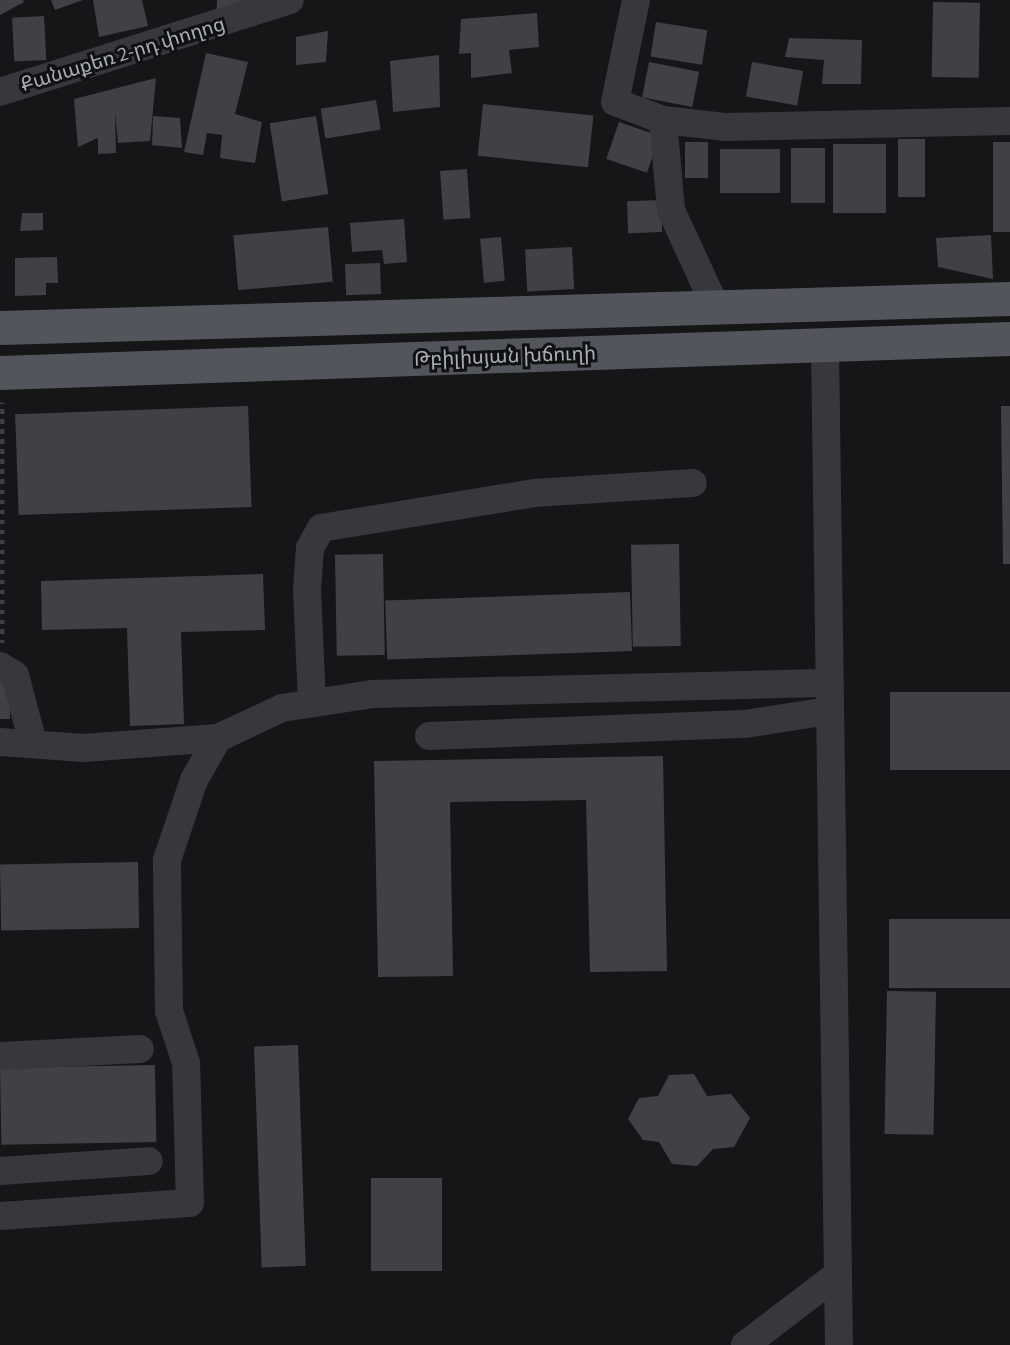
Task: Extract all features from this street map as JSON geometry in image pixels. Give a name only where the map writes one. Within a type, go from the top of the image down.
[{"type":"main road","points":[[0,328],[1010,299]]},
{"type":"main road","points":[[825,305],[825,346]]},
{"type":"main road","points":[[283,321],[285,365]]},
{"type":"main road","name":"Թբիլիսյան խճուղի","points":[[1,387],[285,365],[1010,339]]},
{"type":"street","name":"Քանաքեռ 2-րդ փողոց","points":[[0,92],[212,13],[290,0]]},
{"type":"street","points":[[636,0],[615,102],[663,120],[725,127],[1010,121]]},
{"type":"street","points":[[663,120],[671,210],[716,308]]},
{"type":"street","points":[[825,346],[839,1345]]},
{"type":"street","points":[[312,703],[307,590],[310,548],[321,528],[534,493],[693,483]]},
{"type":"street","points":[[1,657],[15,675],[33,743]]},
{"type":"street","points":[[0,742],[84,748],[218,738],[312,703],[372,694],[829,683]]},
{"type":"street","points":[[429,736],[745,724],[828,711]]},
{"type":"street","points":[[0,1216],[190,1203],[186,1063],[169,1011],[167,860],[194,780],[218,738]]},
{"type":"street","points":[[0,1056],[140,1049]]},
{"type":"street","points":[[0,1171],[149,1161]]},
{"type":"street","points":[[745,1345],[837,1275]]},
{"type":"path","points":[[1,387],[1,657]]},
{"type":"building","points":[[0,0],[23,0],[24,2],[0,15]]},
{"type":"building","points":[[51,0],[83,0],[55,10]]},
{"type":"building","points":[[93,0],[142,0],[148,26],[99,37]]},
{"type":"building","points":[[217,0],[241,0],[242,10],[216,19]]},
{"type":"building","points":[[933,2],[980,3],[979,78],[932,77]]},
{"type":"building","points":[[537,13],[539,47],[509,50],[512,73],[471,78],[471,53],[459,54],[461,19]]},
{"type":"building","points":[[44,16],[46,60],[14,62],[12,18]]},
{"type":"building","points":[[656,22],[707,30],[702,65],[651,57]]},
{"type":"building","points":[[328,31],[326,62],[296,65],[296,37]]},
{"type":"building","points":[[789,38],[862,40],[861,84],[822,84],[824,60],[785,57]]},
{"type":"building","points":[[206,53],[248,62],[235,114],[262,122],[255,163],[220,158],[222,135],[207,133],[203,155],[184,152]]},
{"type":"building","points":[[439,55],[440,107],[393,112],[390,61]]},
{"type":"building","points":[[649,62],[699,72],[692,107],[642,97]]},
{"type":"building","points":[[752,62],[803,71],[797,105],[746,96]]},
{"type":"building","points":[[156,78],[150,141],[118,143],[115,112],[116,153],[98,154],[98,138],[78,147],[74,99]]},
{"type":"building","points":[[376,100],[381,130],[325,138],[321,109]]},
{"type":"building","points":[[483,104],[593,116],[588,167],[478,156]]},
{"type":"building","points":[[153,116],[180,118],[182,148],[152,145]]},
{"type":"building","points":[[316,116],[328,194],[282,201],[270,123]]},
{"type":"building","points":[[619,122],[660,136],[647,173],[606,159]]},
{"type":"building","points":[[898,139],[925,139],[925,197],[898,197]]},
{"type":"building","points":[[685,142],[708,142],[708,178],[685,178]]},
{"type":"building","points":[[993,142],[1010,142],[1010,232],[993,232]]},
{"type":"building","points":[[833,144],[886,144],[886,213],[833,213]]},
{"type":"building","points":[[791,148],[825,148],[825,203],[791,203]]},
{"type":"building","points":[[720,149],[780,149],[780,193],[720,193]]},
{"type":"building","points":[[467,169],[470,218],[443,220],[440,171]]},
{"type":"building","points":[[661,200],[662,232],[628,233],[627,201]]},
{"type":"building","points":[[22,213],[43,213],[43,230],[20,231]]},
{"type":"building","points":[[404,219],[407,262],[384,264],[382,250],[352,252],[350,223]]},
{"type":"building","points":[[328,227],[333,282],[238,290],[233,235]]},
{"type":"building","points":[[991,235],[993,279],[938,267],[936,238]]},
{"type":"building","points":[[501,237],[505,281],[484,283],[480,239]]},
{"type":"building","points":[[572,247],[574,289],[527,291],[525,249]]},
{"type":"building","points":[[57,257],[58,283],[46,283],[46,295],[15,296],[15,258]]},
{"type":"building","points":[[380,263],[381,294],[346,295],[345,264]]},
{"type":"building","points":[[248,406],[252,507],[19,515],[15,414]]},
{"type":"building","points":[[1001,406],[1010,406],[1010,564],[1003,564]]},
{"type":"building","points":[[679,544],[681,646],[633,647],[631,545]]},
{"type":"building","points":[[383,554],[385,655],[337,656],[335,555]]},
{"type":"building","points":[[263,574],[265,630],[181,632],[184,724],[130,726],[127,628],[42,630],[41,581]]},
{"type":"building","points":[[630,592],[632,651],[387,660],[385,601]]},
{"type":"building","points":[[0,680],[10,680],[10,719],[0,719]]},
{"type":"building","points":[[890,692],[1010,692],[1010,770],[890,770]]},
{"type":"building","points":[[663,756],[667,971],[590,972],[586,800],[450,802],[453,976],[378,977],[374,761]]},
{"type":"building","points":[[138,862],[139,928],[1,930],[0,864]]},
{"type":"building","points":[[889,919],[1010,919],[1010,988],[889,988]]},
{"type":"building","points":[[887,991],[936,992],[933,1135],[885,1134]]},
{"type":"building","points":[[298,1045],[306,1266],[262,1267],[254,1047]]},
{"type":"building","points":[[155,1065],[156,1142],[1,1145],[0,1068]]},
{"type":"building","points":[[694,1074],[707,1096],[731,1094],[750,1118],[734,1147],[713,1149],[697,1166],[672,1164],[659,1142],[643,1140],[628,1119],[639,1098],[658,1096],[669,1075]]},
{"type":"building","points":[[371,1178],[442,1178],[442,1271],[371,1271]]}]
